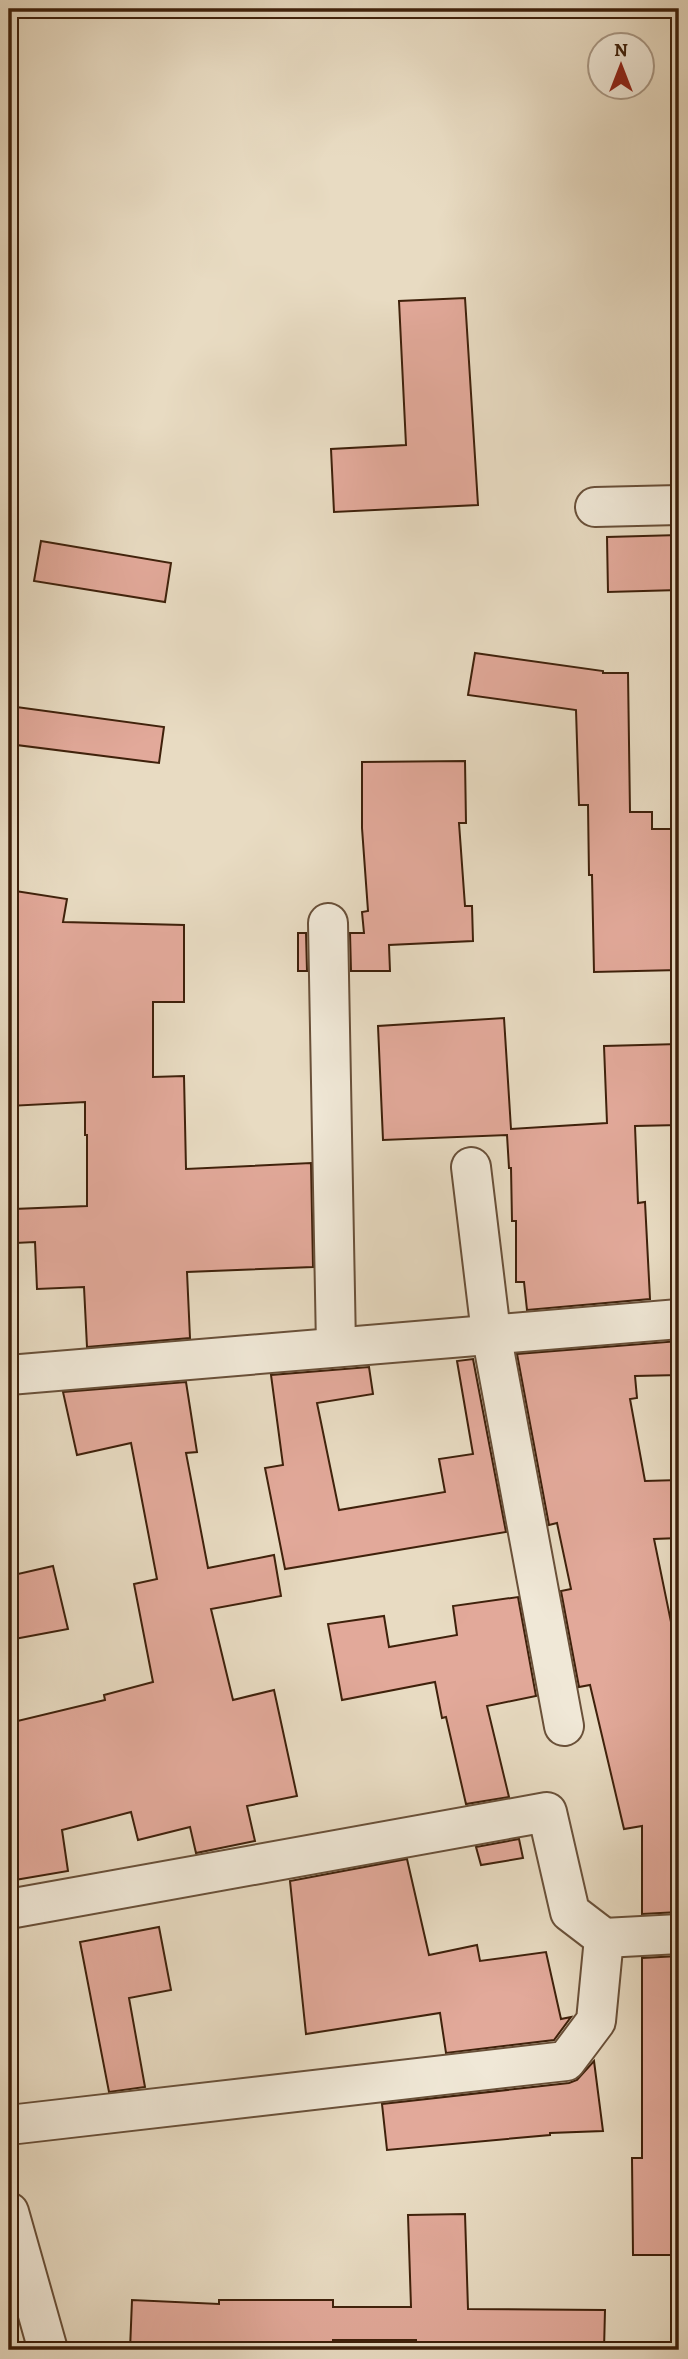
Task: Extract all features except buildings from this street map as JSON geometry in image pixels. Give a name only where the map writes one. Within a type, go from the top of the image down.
[{"type":"street","points":[[595,507],[679,505]]},
{"type":"street","points":[[328,923],[336,1346]]},
{"type":"street","points":[[471,1167],[491,1333],[564,1726]]},
{"type":"street","points":[[9,1375],[679,1319]]},
{"type":"street","points":[[9,1909],[547,1812],[570,1912],[604,1938],[679,1934]]},
{"type":"street","points":[[9,2125],[566,2061],[596,2021],[604,1938]]},
{"type":"street","points":[[9,2212],[48,2350]]}]
